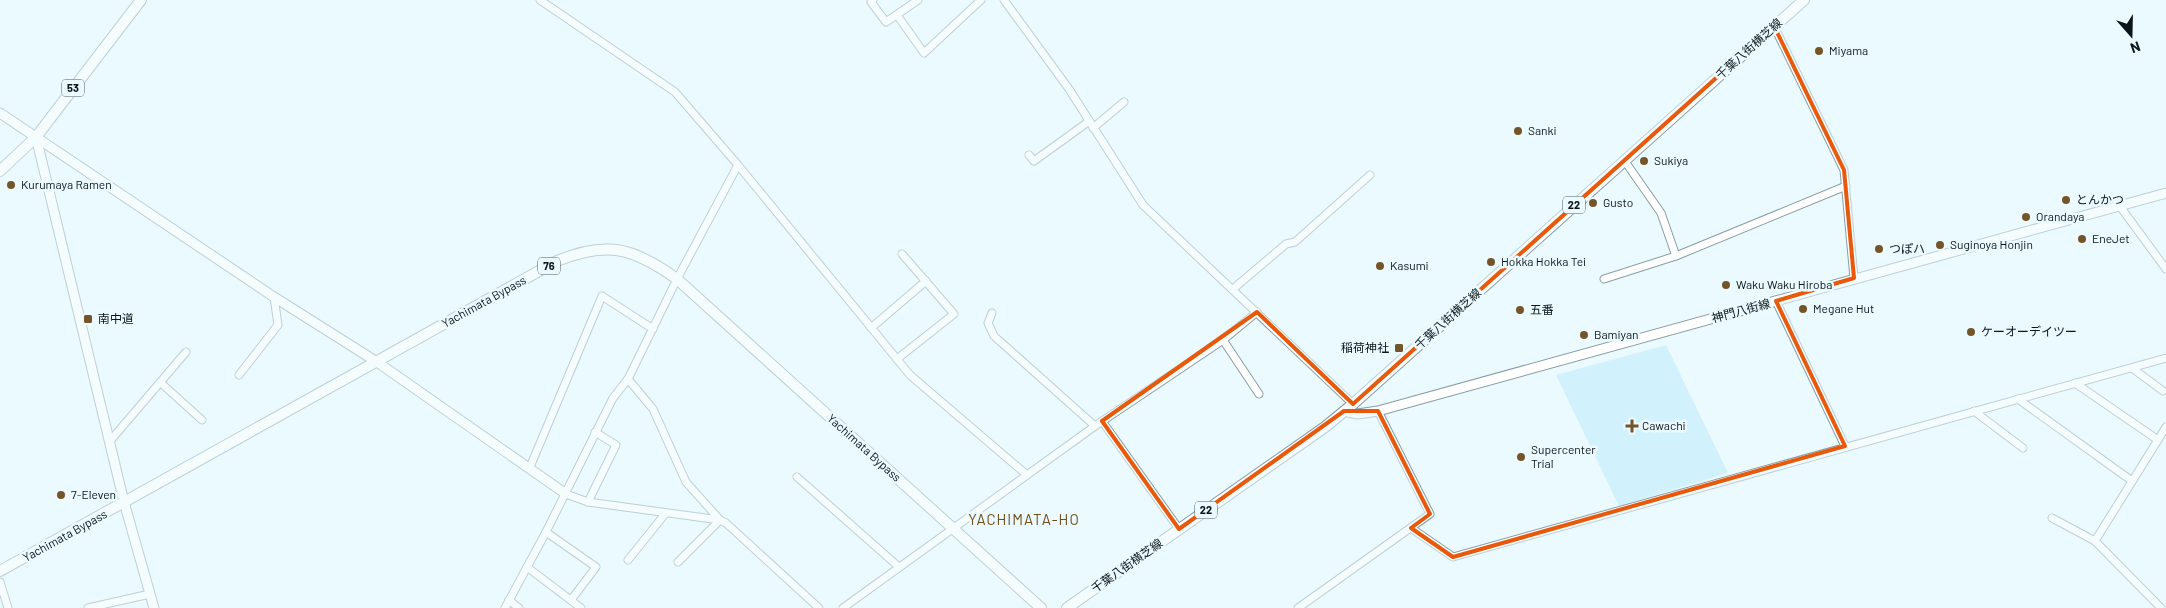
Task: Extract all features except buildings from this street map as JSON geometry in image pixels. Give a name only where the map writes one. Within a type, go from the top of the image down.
[{"type":"main road","name":"53","points":[[0,171],[36,137],[141,0]]},
{"type":"main road","name":"千葉八街横芝線","points":[[1067,608],[1180,530],[1349,407],[1804,0]]},
{"type":"main road","name":"Yachimata Bypass","points":[[0,571],[522,280],[578,253],[596,249],[632,253],[651,260],[677,279],[1040,608]]},
{"type":"street","points":[[540,0],[674,92],[738,165],[910,375],[1027,475]]},
{"type":"street","points":[[873,0],[871,2],[886,22],[918,0]]},
{"type":"street","points":[[897,15],[924,53],[981,0]]},
{"type":"street","points":[[1004,0],[1069,89],[1143,205],[1257,312],[1349,407]]},
{"type":"street","points":[[1774,26],[1844,170],[1854,278]]},
{"type":"street","points":[[1029,154],[1034,161],[1124,102]]},
{"type":"street","points":[[0,113],[274,296],[377,362],[530,467],[566,494],[588,502],[720,520],[726,523],[819,608]]},
{"type":"street","points":[[36,137],[124,502],[154,608]]},
{"type":"street","points":[[1624,160],[1661,213],[1676,256]]},
{"type":"street","points":[[505,608],[566,494],[595,432],[613,398],[628,379],[677,279],[738,165]]},
{"type":"street","points":[[1233,289],[1286,244],[1295,242],[1370,175]]},
{"type":"street","points":[[1604,279],[1676,256],[1846,186]]},
{"type":"street","name":"神門八街線","points":[[1349,407],[1358,414],[1378,411],[2166,193]]},
{"type":"street","points":[[2119,205],[2166,269]]},
{"type":"street","points":[[897,359],[954,314],[902,254]]},
{"type":"street","points":[[871,328],[926,281]]},
{"type":"street","points":[[239,374],[278,325],[274,296]]},
{"type":"street","points":[[530,467],[602,296],[653,329]]},
{"type":"street","points":[[1776,301],[1845,446]]},
{"type":"street","points":[[843,608],[1102,421],[1223,340],[1257,312]]},
{"type":"street","points":[[992,313],[988,323],[994,336],[1095,426]]},
{"type":"street","points":[[1223,340],[1259,394]]},
{"type":"street","points":[[110,440],[186,352]]},
{"type":"street","points":[[1411,528],[1452,557],[2166,358]]},
{"type":"street","points":[[2132,368],[2163,391]]},
{"type":"street","points":[[628,379],[653,408],[686,482],[720,520]]},
{"type":"street","points":[[160,383],[202,420]]},
{"type":"street","points":[[2075,383],[2158,440]]},
{"type":"street","points":[[2018,399],[2132,481]]},
{"type":"street","points":[[1298,608],[1430,514],[1378,411]]},
{"type":"street","points":[[1974,411],[2023,448]]},
{"type":"street","points":[[1102,421],[1180,530]]},
{"type":"street","points":[[2095,541],[2166,427]]},
{"type":"street","points":[[588,502],[616,445],[595,432]]},
{"type":"street","points":[[797,477],[899,567]]},
{"type":"street","points":[[628,560],[665,514]]},
{"type":"street","points":[[2052,518],[2095,541],[2160,608]]},
{"type":"street","points":[[678,562],[720,520]]},
{"type":"street","points":[[546,532],[596,567],[571,600]]},
{"type":"street","points":[[527,567],[581,608]]},
{"type":"street","points":[[0,582],[8,608]]},
{"type":"street","points":[[88,608],[150,594]]},
{"type":"street","points":[[509,600],[519,608]]},
{"type":"highlighted area","points":[[1774,26],[1844,170],[1854,278],[1776,301],[1845,446],[1453,557],[1411,528],[1430,514],[1378,411],[1344,411],[1179,529],[1102,421],[1257,312],[1353,404]]},
{"type":"shaded area","points":[[1666,345],[1728,473],[1619,506],[1556,375]]},
{"type":"place","name":"Miyama","points":[[1819,51]]},
{"type":"place","name":"Sanki","points":[[1518,131]]},
{"type":"place","name":"Sukiya","points":[[1644,161]]},
{"type":"place","name":"Kurumaya Ramen","points":[[11,185]]},
{"type":"place","name":"とんかつ","points":[[2066,200]]},
{"type":"place","name":"Gusto","points":[[1593,203]]},
{"type":"place","name":"Orandaya","points":[[2026,217]]},
{"type":"place","name":"EneJet","points":[[2082,239]]},
{"type":"place","name":"Suginoya Honjin","points":[[1940,245]]},
{"type":"place","name":"つぽハ","points":[[1879,249]]},
{"type":"place","name":"Hokka Hokka Tei","points":[[1491,262]]},
{"type":"place","name":"Kasumi","points":[[1380,266]]},
{"type":"place","name":"Waku Waku Hiroba","points":[[1726,285]]},
{"type":"place","name":"Megane Hut","points":[[1803,309]]},
{"type":"place","name":"五番","points":[[1520,310]]},
{"type":"place","name":"南中道","points":[[88,319]]},
{"type":"place","name":"ケーオーデイツー","points":[[1971,332]]},
{"type":"place","name":"Bamiyan","points":[[1584,335]]},
{"type":"place","name":"稲荷神社","points":[[1399,348]]},
{"type":"place","name":"Cawachi","points":[[1632,426]]},
{"type":"place","name":"Supercenter Trial","points":[[1521,457]]},
{"type":"place","name":"7-Eleven","points":[[61,495]]},
{"type":"district","name":"YACHIMATA-HO","points":[[1024,520]]}]
